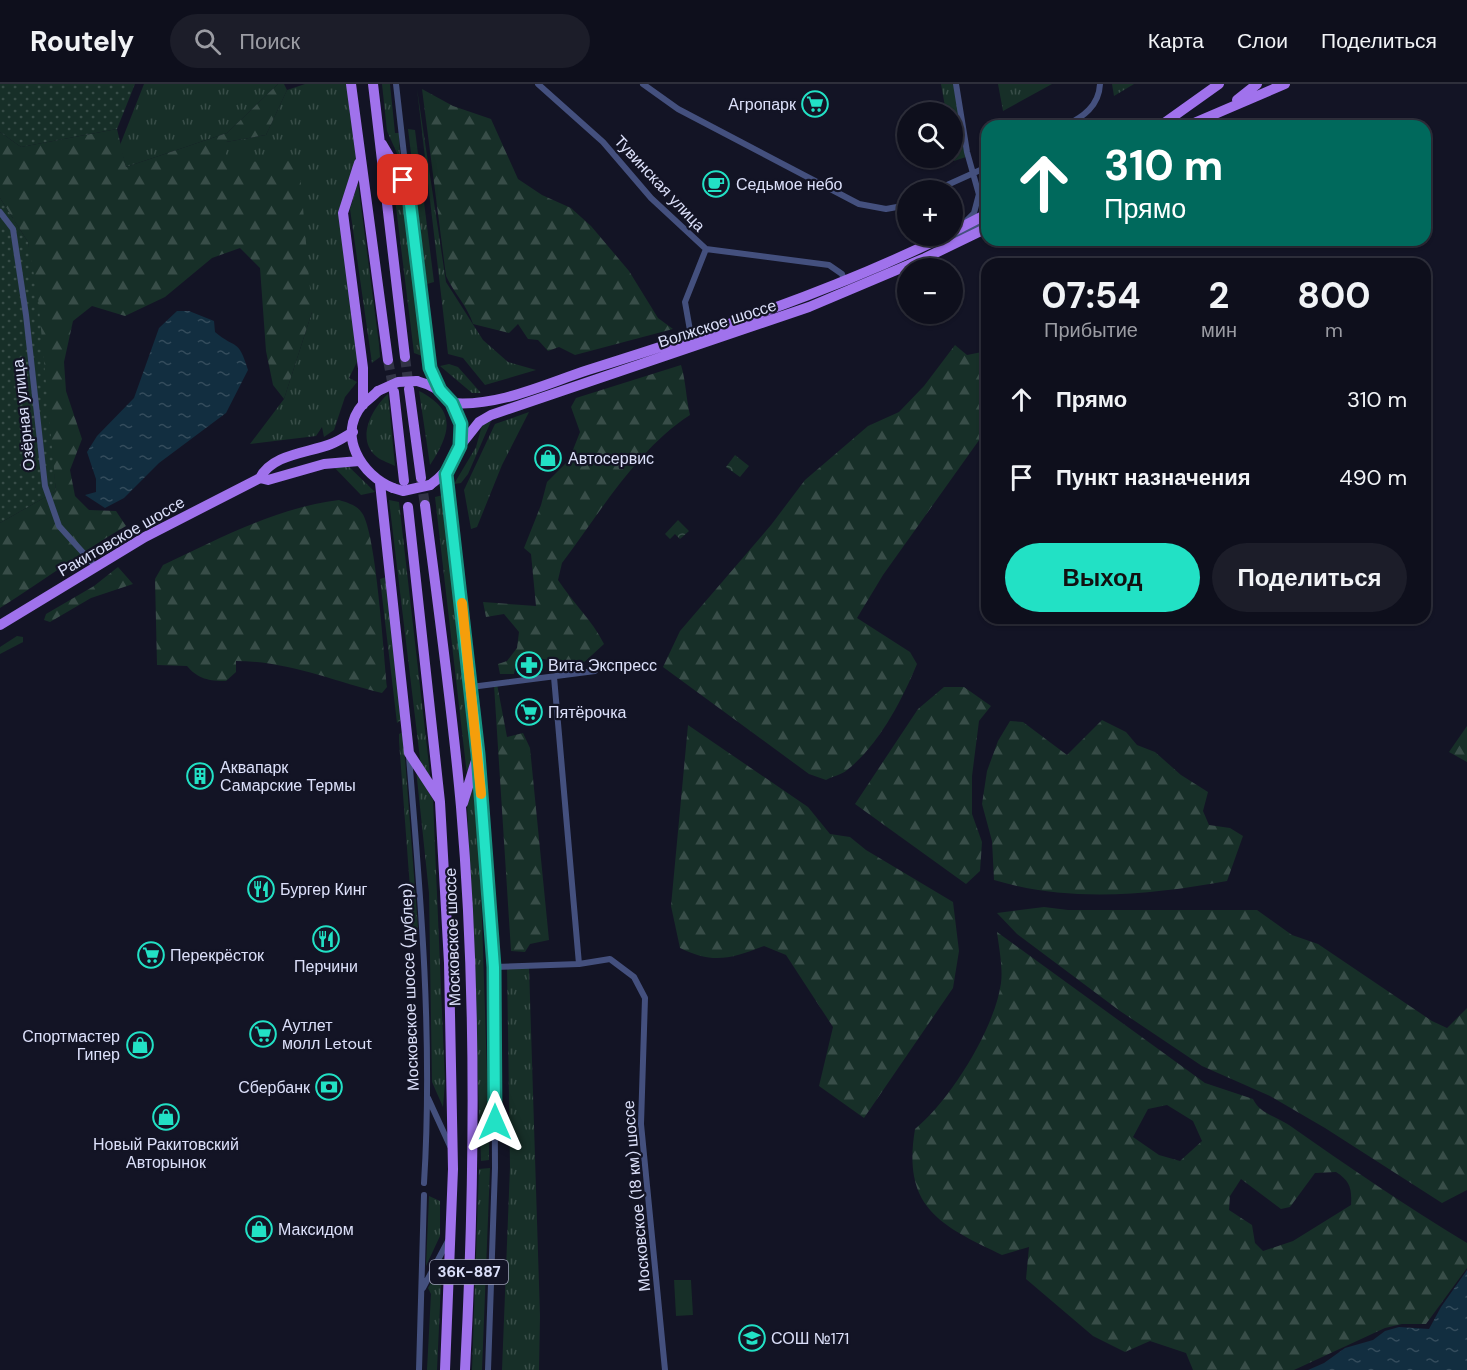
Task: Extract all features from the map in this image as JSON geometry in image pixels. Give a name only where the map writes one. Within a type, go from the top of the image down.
[{"type":"main road","points":[[351,84],[388,360]]},
{"type":"main road","points":[[373,84],[405,357]]},
{"type":"main road","points":[[1168,120],[1219,84]]},
{"type":"main road","points":[[1230,106],[1257,84]]},
{"type":"main road","points":[[1200,120],[1285,84]]},
{"type":"main road","points":[[379,139],[408,188],[430,368],[440,390],[452,403],[461,424],[460,446]]},
{"type":"main road","points":[[360,159],[343,213],[363,368],[363,405],[353,432],[358,461],[380,483],[403,491],[446,474],[478,754],[461,809]]},
{"type":"main road","points":[[963,226],[981,217]]},
{"type":"main road","name":"Волжское шоссе","points":[[446,474],[460,446],[479,422],[490,415],[809,308],[981,231]]},
{"type":"main road","name":"Волжское шоссе","points":[[452,403],[485,403],[691,336],[845,282],[923,246]]},
{"type":"main road","points":[[363,405],[378,391],[398,382],[440,390]]},
{"type":"main road","points":[[413,385],[425,482]]},
{"type":"main road","points":[[394,392],[404,481]]},
{"type":"main road","name":"Ракитовское шоссе","points":[[0,625],[145,537],[260,478],[264,468],[281,459],[333,443],[353,432]]},
{"type":"main road","name":"Ракитовское шоссе","points":[[260,478],[268,480],[324,464],[358,461]]},
{"type":"main road","points":[[380,483],[409,753],[440,802]]},
{"type":"main road","name":"Московское шоссе","points":[[425,505],[461,809],[470,962],[472,1191],[465,1370]]},
{"type":"main road","name":"Московское шоссе","points":[[408,507],[440,802],[449,963],[453,1152],[445,1370]]},
{"type":"main road","points":[[452,1189],[472,1191]]},
{"type":"street","points":[[396,84],[408,188]]},
{"type":"street","name":"Тувинская улица","points":[[538,84],[603,142],[651,198],[706,249],[829,265],[842,274],[845,282]]},
{"type":"street","points":[[643,84],[678,109],[859,204],[886,209],[897,207]]},
{"type":"street","points":[[956,84],[967,152],[981,198]]},
{"type":"street","points":[[1077,120],[1085,116],[1094,104],[1100,84]]},
{"type":"street","points":[[958,180],[981,170]]},
{"type":"street","points":[[963,223],[974,213],[979,191]]},
{"type":"street","name":"Озёрная улица","points":[[0,212],[13,229],[26,315],[45,486],[59,526],[96,567]]},
{"type":"street","points":[[947,248],[961,234],[981,224]]},
{"type":"street","points":[[691,336],[685,302],[706,249]]},
{"type":"street","points":[[471,687],[595,671]]},
{"type":"street","points":[[554,677],[579,964]]},
{"type":"street","name":"Московское шоссе (дублер)","points":[[409,753],[424,939],[426,1095],[424,1183]]},
{"type":"street","points":[[478,754],[494,967],[495,1168],[488,1370]]},
{"type":"street","name":"Московское (18 км) шоссе","points":[[494,967],[579,964],[610,958],[634,977],[645,999],[640,1124],[665,1370]]},
{"type":"street","points":[[426,1095],[453,1152]]},
{"type":"street","points":[[419,1370],[424,1195]]},
{"type":"street","points":[[422,1291],[451,1235]]},
{"type":"green space","points":[[0,84],[135,84],[117,129],[21,147],[0,132]]},
{"type":"green space","points":[[144,84],[278,84],[227,133],[126,167],[120,145]]},
{"type":"green space","points":[[278,84],[284,84],[287,90],[266,135],[226,142],[226,162],[299,161],[312,312],[284,399],[273,385],[266,351],[260,268],[240,248],[212,258],[165,297],[125,316],[92,306],[73,321],[64,362],[66,391],[82,439],[70,470],[75,496],[89,510],[116,511],[126,526],[0,608],[0,523],[56,491],[28,242],[0,198],[0,132],[21,147],[117,129],[126,167],[227,133]]},
{"type":"green space","points":[[305,84],[351,84],[360,159],[343,213],[361,354],[349,378],[357,382],[345,397],[334,430],[324,437],[322,427],[316,436],[250,444],[284,399],[312,312],[226,163],[226,142],[266,135],[287,90]]},
{"type":"green space","points":[[382,84],[390,84],[395,133],[399,133],[400,160],[387,131]]},
{"type":"green space","points":[[941,84],[954,84],[957,102],[944,102]]},
{"type":"green space","points":[[998,84],[1052,84],[1003,111]]},
{"type":"green space","points":[[1112,84],[1134,84],[1114,96]]},
{"type":"green space","points":[[417,89],[446,282],[483,340],[508,362],[536,370],[485,385],[463,358],[448,354]]},
{"type":"green space","points":[[422,89],[453,106],[491,119],[518,179],[542,195],[571,208],[591,226],[629,271],[658,318],[673,329],[575,355],[559,347],[548,351],[538,340],[528,339],[518,324],[509,333],[473,324],[446,276]]},
{"type":"green space","points":[[408,129],[415,130],[434,282],[427,284]]},
{"type":"green space","points":[[963,139],[966,157],[963,158]]},
{"type":"green space","points":[[390,158],[403,180],[422,356],[414,353]]},
{"type":"green space","points":[[358,183],[379,344],[380,357],[372,363],[350,209]]},
{"type":"green space","points":[[0,198],[28,242],[38,297],[56,491],[0,523]]},
{"type":"green space","points":[[955,345],[967,355],[981,352],[981,437],[883,575],[857,618],[910,652],[917,664],[897,707],[869,748],[845,772],[826,780],[809,774],[663,667],[680,631],[771,525],[805,480],[868,426],[899,412],[924,386]]},
{"type":"green space","points":[[449,364],[458,367],[481,393],[472,393],[440,366]]},
{"type":"green space","points":[[681,365],[690,415],[653,445],[636,463],[562,563],[558,580],[594,627],[604,644],[580,666],[533,657],[517,657],[514,674],[500,674],[498,664],[507,661],[517,648],[519,632],[504,614],[486,617],[483,602],[536,606],[531,554],[524,548],[541,505],[547,482],[569,460],[580,432],[571,407],[576,398]]},
{"type":"green space","points":[[419,391],[440,406],[447,423],[442,443],[430,465]]},
{"type":"green space","points":[[388,394],[395,466],[377,457],[367,442],[368,424],[376,407]]},
{"type":"green space","points":[[529,412],[502,465],[477,527],[471,529],[464,490],[495,424]]},
{"type":"green space","points":[[484,418],[492,419],[468,474],[461,483],[454,484],[476,447]]},
{"type":"green space","points":[[735,455],[749,466],[740,477],[726,467]]},
{"type":"green space","points":[[343,461],[375,492],[361,495],[332,465]]},
{"type":"green space","points":[[443,495],[472,754],[467,775],[435,497]]},
{"type":"green space","points":[[339,500],[360,510],[367,525],[379,596],[387,687],[382,693],[273,664],[236,661],[236,672],[226,681],[204,678],[195,674],[187,666],[157,665],[155,579],[163,565],[249,525],[293,510]]},
{"type":"green space","points":[[389,500],[399,502],[431,783],[421,767]]},
{"type":"green space","points":[[678,520],[689,531],[680,539],[675,534],[670,539],[665,534]]},
{"type":"green space","points":[[118,567],[133,584],[91,598],[50,622],[44,620],[46,614],[94,586]]},
{"type":"green space","points":[[386,577],[401,720],[397,723],[380,579]]},
{"type":"green space","points":[[17,636],[23,637],[23,642],[0,654],[0,647]]},
{"type":"green space","points":[[497,684],[507,737],[523,733],[530,748],[549,940],[530,944],[525,952],[511,951],[494,685]]},
{"type":"green space","points":[[944,687],[964,687],[991,706],[979,721],[972,776],[972,814],[982,842],[980,871],[966,884],[855,804],[918,709]]},
{"type":"green space","points":[[1102,720],[1126,732],[1137,745],[1155,752],[1181,775],[1208,792],[1203,811],[1209,825],[1230,828],[1243,836],[1227,881],[1139,893],[1081,894],[1052,892],[994,880],[992,841],[982,804],[987,771],[998,741],[1010,721],[1023,722],[1067,755]]},
{"type":"green space","points":[[688,725],[808,807],[830,834],[850,837],[866,850],[953,902],[959,951],[953,988],[864,1118],[819,1086],[833,1027],[786,955],[764,946],[731,957],[712,958],[680,948],[671,906]]},
{"type":"green space","points":[[1467,726],[1467,762],[1449,752]]},
{"type":"green space","points":[[403,732],[418,928],[413,928],[399,741],[399,734]]},
{"type":"green space","points":[[477,767],[489,1133],[489,1160],[481,1161],[467,801]]},
{"type":"green space","points":[[416,769],[433,800],[445,1082],[443,1107],[432,1082],[429,893]]},
{"type":"green space","points":[[1044,907],[1068,910],[1257,910],[1292,935],[1318,944],[1432,1021],[1447,1028],[1467,1008],[1467,1190],[1442,1203],[1325,1128],[1270,1096],[1202,1066],[1120,1011],[1017,934],[997,913]]},
{"type":"green space","points":[[997,932],[1205,1083],[1253,1099],[1264,1111],[1289,1125],[1377,1186],[1467,1243],[1467,1268],[1426,1324],[1402,1324],[1385,1328],[1294,1370],[1193,1370],[1186,1353],[1150,1341],[1125,1352],[1093,1336],[1026,1279],[1029,1247],[1002,1255],[943,1223],[920,1195],[914,1177],[912,1156],[915,1129],[942,1101],[956,1082],[990,1021],[1001,983]],"holes":[[[1167,1105],[1193,1121],[1202,1141],[1180,1161],[1159,1155],[1133,1137],[1148,1109]],[[1336,1172],[1349,1186],[1351,1205],[1293,1241],[1263,1251],[1255,1243],[1252,1225],[1229,1210],[1230,1196],[1241,1179],[1281,1209],[1290,1207],[1315,1173]]]},
{"type":"green space","points":[[507,966],[529,966],[540,1316],[539,1370],[502,1370],[510,1167]]},
{"type":"green space","points":[[490,1168],[482,1370],[472,1370],[479,1169]]},
{"type":"green space","points":[[429,1196],[440,1201],[440,1236],[426,1266]]},
{"type":"green space","points":[[442,1262],[437,1370],[427,1370],[431,1294],[428,1288]]},
{"type":"green space","points":[[674,1280],[691,1280],[693,1315],[676,1316]]},
{"type":"water","points":[[177,311],[189,311],[214,321],[215,332],[239,348],[248,370],[226,413],[159,463],[124,498],[105,508],[85,495],[96,492],[96,479],[87,452],[97,436],[134,398],[159,328]]},
{"type":"water","points":[[1467,1270],[1467,1370],[1308,1370],[1324,1363],[1345,1348],[1373,1340],[1385,1331],[1399,1327],[1429,1329],[1441,1307]]},
{"type":"tunnel","points":[[405,357],[409,389]]},
{"type":"tunnel","points":[[388,360],[394,392]]},
{"type":"tunnel","points":[[421,479],[425,505]]},
{"type":"slow traffic","points":[[462,603],[481,794]]},
{"type":"place","name":"Агропарк","points":[[815,104]]},
{"type":"place","name":"Седьмое небо","points":[[716,184]]},
{"type":"place","name":"Автосервис","points":[[548,458]]},
{"type":"place","name":"Вита Экспресс","points":[[529,665]]},
{"type":"place","name":"Пятёрочка","points":[[529,712]]},
{"type":"place","name":"Аквапарк Самарские Термы","points":[[200,776]]},
{"type":"place","name":"Бургер Кинг","points":[[261,889]]},
{"type":"place","name":"Перчини","points":[[326,939]]},
{"type":"place","name":"Перекрёсток","points":[[151,955]]},
{"type":"place","name":"Аутлет молл Letout","points":[[263,1034]]},
{"type":"place","name":"Спортмастер Гипер","points":[[140,1045]]},
{"type":"place","name":"Сбербанк","points":[[329,1087]]},
{"type":"place","name":"Новый Ракитовский Авторынок","points":[[166,1117]]},
{"type":"place","name":"Максидом","points":[[259,1229]]},
{"type":"place","name":"СОШ №171","points":[[752,1338]]},
{"type":"route","points":[[403,180],[408,188],[430,368],[440,390],[452,403],[461,424],[460,446],[446,474],[447,495],[462,600],[478,754],[494,967],[495,1122]]}]
